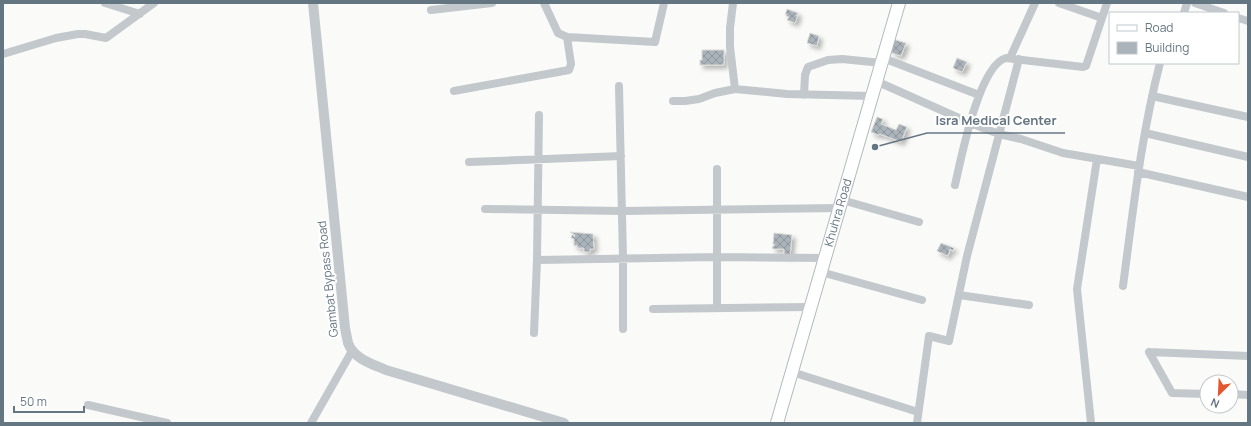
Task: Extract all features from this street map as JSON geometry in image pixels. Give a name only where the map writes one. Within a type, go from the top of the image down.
[{"type":"main road","name":"Khuhra Road","points":[[777,423],[900,3]]},
{"type":"street","points":[[105,3],[140,14]]},
{"type":"street","points":[[3,54],[56,38],[78,34],[106,38],[154,3]]},
{"type":"street","name":"Gambat Bypass Road","points":[[313,3],[345,328],[352,351],[365,361],[386,370],[564,423]]},
{"type":"street","points":[[431,10],[451,5],[492,3]]},
{"type":"street","points":[[544,3],[558,33],[568,37],[655,42],[664,3]]},
{"type":"street","points":[[733,3],[730,28],[730,47],[735,89]]},
{"type":"street","points":[[1010,58],[1036,3]]},
{"type":"street","points":[[1059,3],[1102,18]]},
{"type":"street","points":[[955,185],[973,111],[986,80],[996,63],[1001,59],[1010,58],[1083,67],[1086,66],[1107,3]]},
{"type":"street","points":[[1195,3],[1221,12]]},
{"type":"street","points":[[454,91],[569,70],[571,64],[568,37]]},
{"type":"street","points":[[804,94],[808,68],[822,61],[842,59],[883,60],[979,95]]},
{"type":"street","points":[[917,423],[929,336],[949,341],[967,256],[1019,59]]},
{"type":"street","points":[[1123,286],[1139,169],[1152,96],[1160,64]]},
{"type":"street","points":[[876,82],[999,134],[1021,139],[1063,153],[1097,159],[1248,197]]},
{"type":"street","points":[[619,86],[623,329]]},
{"type":"street","points":[[673,101],[699,99],[715,93],[735,89],[780,94],[872,96]]},
{"type":"street","points":[[1152,96],[1248,117]]},
{"type":"street","points":[[534,333],[537,260],[539,115]]},
{"type":"street","points":[[1145,133],[1248,157]]},
{"type":"street","points":[[469,162],[621,156]]},
{"type":"street","points":[[1091,423],[1077,289],[1097,159]]},
{"type":"street","points":[[716,307],[717,169]]},
{"type":"street","points":[[485,209],[622,211],[841,204],[919,222]]},
{"type":"street","points":[[537,260],[717,256],[825,258]]},
{"type":"street","points":[[821,272],[922,300]]},
{"type":"street","points":[[958,295],[1029,305]]},
{"type":"street","points":[[653,309],[716,307],[811,307]]},
{"type":"street","points":[[311,423],[352,351]]},
{"type":"street","points":[[1199,394],[1172,393],[1149,352],[1248,356]]},
{"type":"street","points":[[792,372],[918,412]]},
{"type":"street","points":[[88,405],[167,423]]},
{"type":"building","points":[[787,9],[798,13],[795,23],[787,20],[789,17],[786,16],[787,14],[785,15]]},
{"type":"building","points":[[810,33],[819,36],[817,46],[807,43]]},
{"type":"building","points":[[892,39],[906,43],[901,56],[892,53]]},
{"type":"building","points":[[702,50],[724,50],[724,65],[700,65],[700,60],[702,60]]},
{"type":"building","points":[[957,58],[967,62],[962,72],[953,68]]},
{"type":"building","points":[[877,117],[883,119],[881,124],[896,130],[899,124],[907,127],[901,142],[871,132]]},
{"type":"building","points":[[570,232],[593,234],[594,249],[590,249],[590,252],[584,252],[584,248],[578,248],[577,245],[574,246],[574,239],[571,238],[572,235],[574,235],[574,237],[575,235]]},
{"type":"building","points":[[774,233],[792,235],[790,256],[784,255],[784,249],[773,249],[772,247],[775,245],[773,244]]},
{"type":"building","points":[[941,243],[954,248],[953,251],[950,249],[948,256],[937,251]]},
{"type":"place","name":"Isra Medical Center","points":[[875,147]]}]
